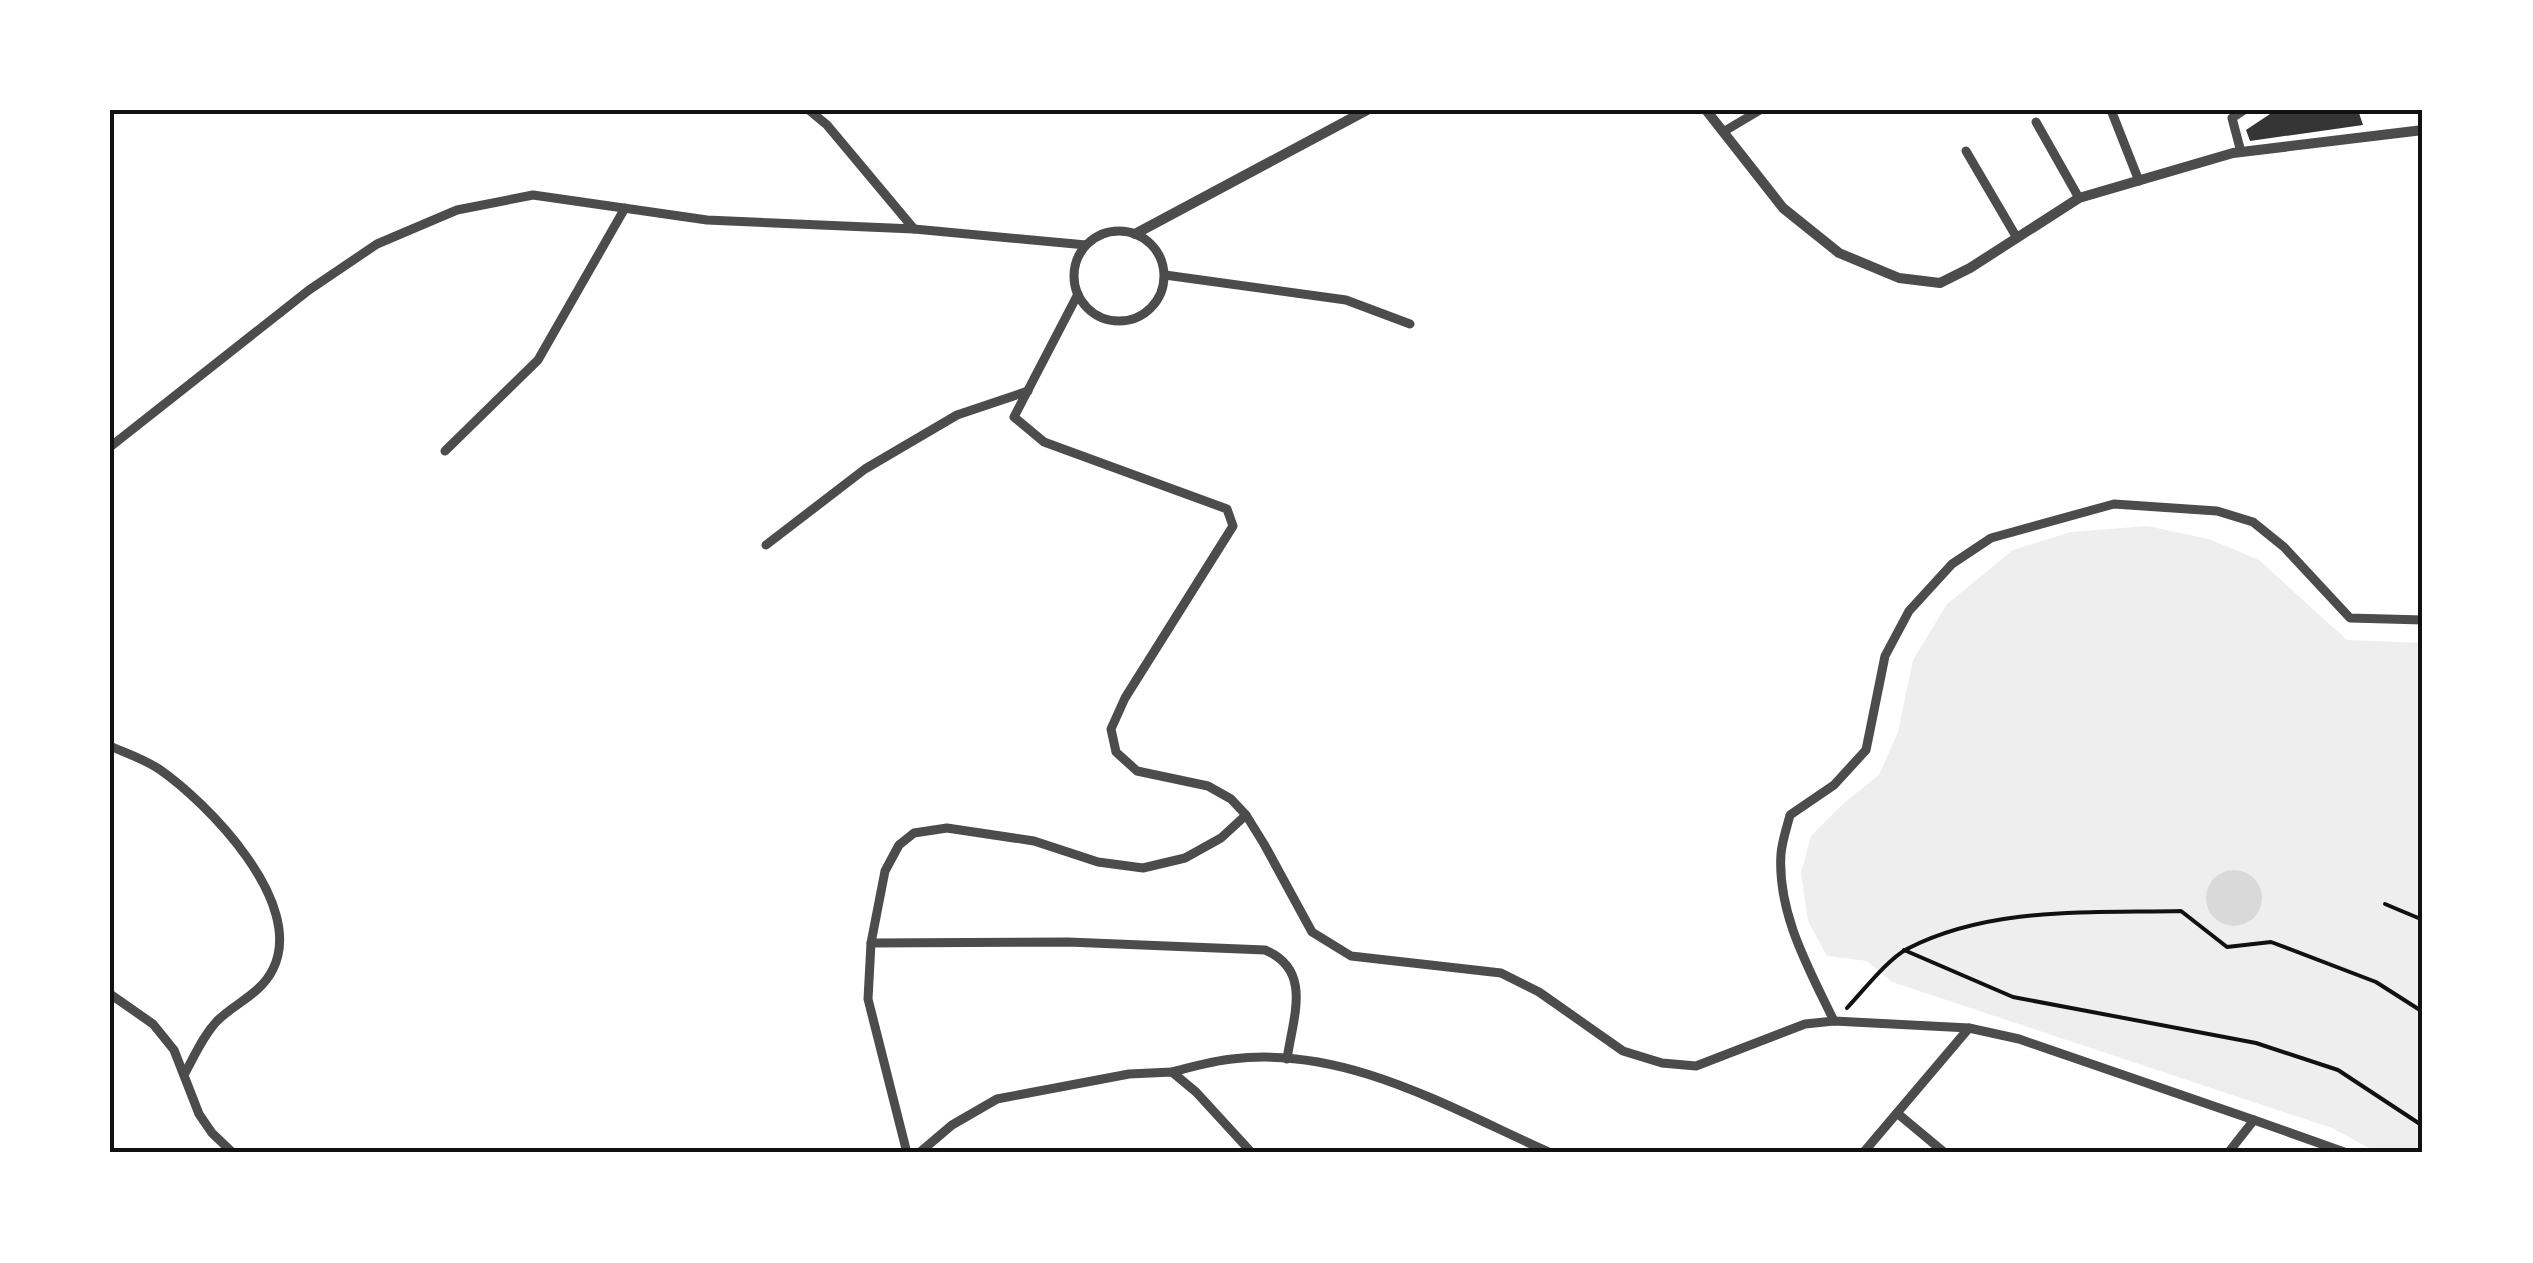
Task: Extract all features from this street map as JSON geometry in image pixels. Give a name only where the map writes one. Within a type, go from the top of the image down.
[{"type":"street","points":[[809,110],[827,125],[914,229]]},
{"type":"street","points":[[1136,234],[1367,110]]},
{"type":"street","points":[[1706,110],[1783,208],[1839,253],[1899,278],[1940,283],[2079,198],[2241,152],[2423,130]]},
{"type":"street","points":[[1722,132],[1760,110]]},
{"type":"street","points":[[2111,110],[2139,181]]},
{"type":"street","points":[[2241,152],[2232,118],[2244,110]]},
{"type":"street","points":[[2036,122],[2079,198]]},
{"type":"street","points":[[1966,151],[2017,238]]},
{"type":"street","points":[[110,447],[309,290],[377,244],[457,210],[533,196],[707,220],[914,229],[1086,245]]},
{"type":"street","points":[[444,451],[538,360],[626,208]]},
{"type":"street","points":[[1118,231],[1136,234],[1150,243],[1161,258],[1162,292],[1152,307],[1138,317],[1121,321],[1104,318],[1089,309],[1078,294],[1074,277],[1077,260],[1086,245],[1101,235],[1118,231]]},
{"type":"street","points":[[1164,275],[1346,300],[1410,324]]},
{"type":"street","points":[[1078,294],[1014,416],[1044,442],[1228,509],[1233,526],[1126,698],[1111,729],[1116,752],[1137,771],[1208,786],[1231,799],[1246,815],[1312,932],[1351,956],[1501,973],[1539,992],[1624,1051],[1662,1062],[1696,1066],[1805,1024],[1834,1020],[1968,1028],[2019,1039],[2347,1153]]},
{"type":"street","points":[[766,545],[865,469],[957,415],[1028,391]]},
{"type":"street","points":[[1834,1020],[1801,954],[1786,903],[1781,854],[1790,815],[1834,785],[1866,750],[1884,656],[1909,611],[1965,555],[1991,538],[2114,504],[2217,511],[2254,522],[2284,547],[2350,618],[2423,620]]},
{"type":"street","points":[[110,746],[156,767],[208,809],[258,874],[278,916],[274,968],[251,996],[220,1018],[202,1040],[185,1073]]},
{"type":"street","points":[[907,1153],[868,998],[871,944],[885,872],[898,845],[914,833],[947,828],[1034,841],[1098,862],[1143,868],[1185,858],[1221,838],[1246,815]]},
{"type":"street","points":[[871,944],[1068,942],[1265,950],[1284,958],[1295,972],[1287,1059]]},
{"type":"street","points":[[110,994],[152,1024],[174,1050],[199,1114],[233,1153]]},
{"type":"street","points":[[1863,1153],[1968,1028]]},
{"type":"street","points":[[920,1153],[952,1125],[997,1099],[1128,1074],[1172,1072],[1234,1058],[1315,1061],[1359,1071],[1420,1092],[1551,1153]]},
{"type":"street","points":[[1172,1072],[1196,1092],[1252,1153]]},
{"type":"street","points":[[1897,1113],[1944,1153]]},
{"type":"street","points":[[2228,1153],[2254,1120]]},
{"type":"path","points":[[2384,904],[2423,920]]},
{"type":"path","points":[[1834,1020],[1904,950],[1956,930],[2038,914],[2181,911],[2227,948],[2270,942],[2376,982],[2423,1012]]},
{"type":"path","points":[[1904,950],[2013,997],[2256,1043],[2338,1070],[2423,1126]]},
{"type":"shaded area","points":[[2147,526],[2209,539],[2259,560],[2347,640],[2423,643],[2423,1153],[2378,1153],[2332,1128],[1892,982],[1867,961],[1827,956],[1808,921],[1801,873],[1811,836],[1879,775],[1898,732],[1913,660],[1947,604],[2013,550],[2071,532]]},
{"type":"shaded area","points":[[2234,870],[2253,879],[2262,898],[2253,917],[2234,926],[2215,917],[2206,898],[2215,879]]},
{"type":"building","points":[[2276,110],[2358,110],[2363,125],[2250,141],[2246,130]]}]
